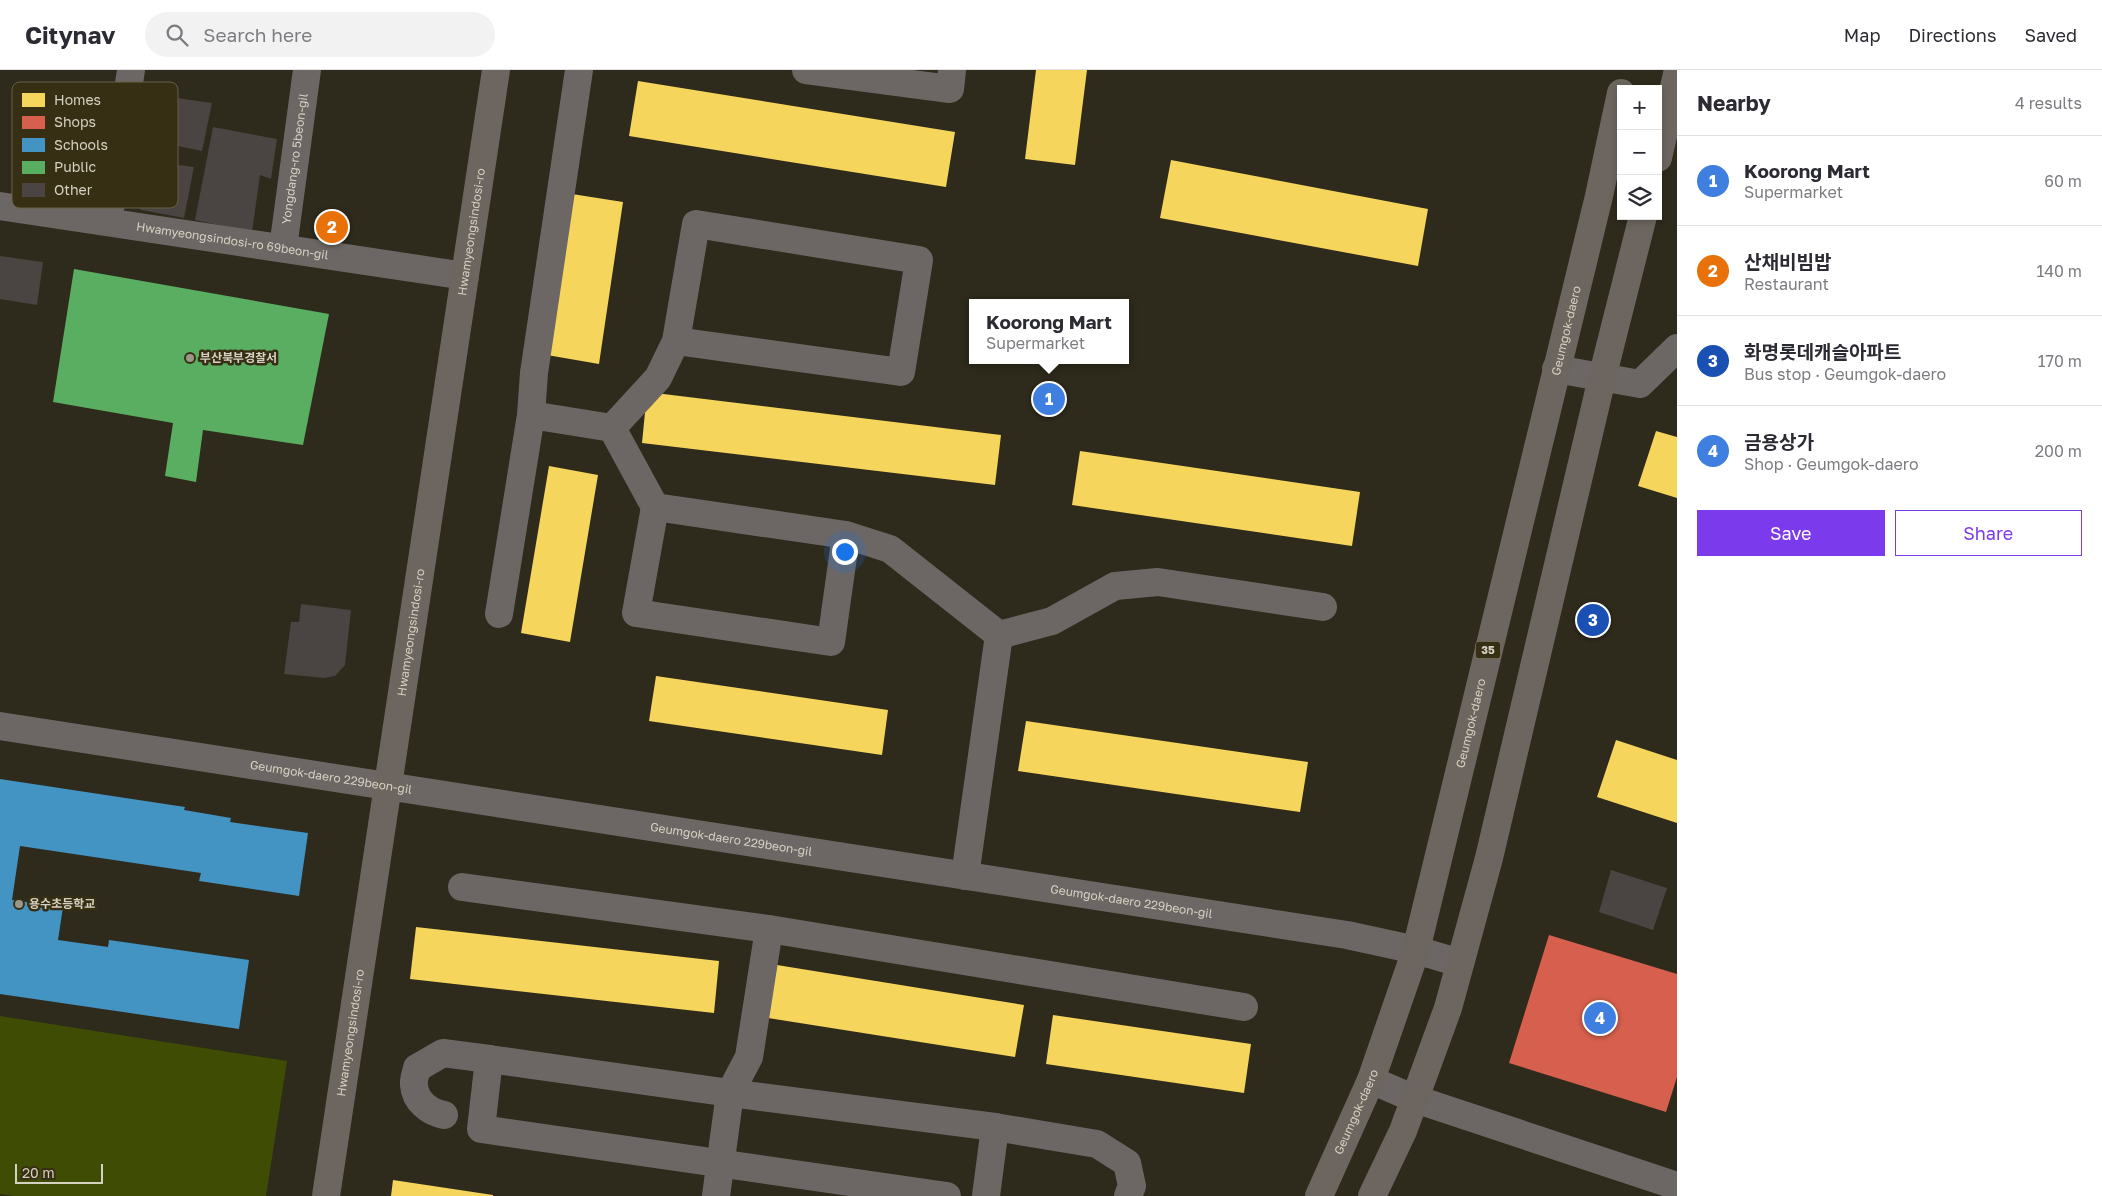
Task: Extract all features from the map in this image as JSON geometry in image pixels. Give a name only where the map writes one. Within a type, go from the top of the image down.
[{"type":"main road","name":"Hwamyeongsindosi-ro","points":[[326,1196],[496,70]]},
{"type":"main road","points":[[1623,85],[1626,70]]},
{"type":"main road","points":[[1662,140],[1677,74]]},
{"type":"main road","name":"Geumgok-daero","points":[[1319,1196],[1371,1080],[1416,950],[1617,111]]},
{"type":"main road","points":[[1372,1196],[1403,1131],[1448,1008],[1489,858],[1602,378],[1642,220]]},
{"type":"street","name":"Yongdang-ro 5beon-gil","points":[[283,248],[307,70]]},
{"type":"street","points":[[499,614],[531,415],[534,373],[579,70]]},
{"type":"street","points":[[806,70],[950,90],[952,70]]},
{"type":"street","name":"Hwamyeongsindosi-ro 69beon-gil","points":[[14,208],[465,276]]},
{"type":"street","points":[[108,222],[110,208]]},
{"type":"street","points":[[612,428],[658,378],[676,341],[696,224],[919,260],[901,372],[676,341]]},
{"type":"street","points":[[1556,369],[1640,384],[1677,348]]},
{"type":"street","points":[[531,415],[612,428]]},
{"type":"street","points":[[612,428],[655,507],[636,613],[831,642],[846,535]]},
{"type":"street","points":[[655,507],[846,535],[890,549],[999,635]]},
{"type":"street","points":[[999,635],[1052,621],[1115,586],[1158,582],[1323,607]]},
{"type":"street","points":[[965,876],[999,635]]},
{"type":"street","name":"Geumgok-daero 229beon-gil","points":[[0,726],[1347,935],[1416,950],[1460,963]]},
{"type":"street","points":[[462,887],[769,930],[1244,1007]]},
{"type":"street","points":[[716,1196],[730,1093],[749,1057],[769,930]]},
{"type":"street","points":[[444,1115],[433,1113],[420,1102],[413,1084],[417,1068],[444,1053],[730,1093],[996,1127],[1097,1144],[1127,1163],[1132,1186],[1128,1196]]},
{"type":"street","points":[[489,1059],[481,1128],[947,1196]]},
{"type":"street","points":[[1371,1080],[1415,1099],[1677,1186]]},
{"type":"street","points":[[986,1196],[996,1127]]},
{"type":"green space","points":[[0,1016],[287,1061],[266,1196],[13,1196],[0,1194]]},
{"type":"building: Homes","points":[[1036,70],[1087,70],[1075,165],[1025,159]]},
{"type":"building: Homes","points":[[638,81],[955,132],[946,187],[629,136]]},
{"type":"building: Homes","points":[[1171,160],[1428,209],[1418,266],[1160,218]]},
{"type":"building: Homes","points":[[572,194],[623,202],[599,364],[547,355]]},
{"type":"building: Homes","points":[[647,392],[1001,435],[995,485],[642,443]]},
{"type":"building: Homes","points":[[1656,431],[1677,437],[1677,498],[1638,486]]},
{"type":"building: Homes","points":[[1080,451],[1360,492],[1352,546],[1072,505]]},
{"type":"building: Homes","points":[[549,466],[598,475],[570,642],[521,633]]},
{"type":"building: Homes","points":[[656,676],[888,710],[882,755],[649,721]]},
{"type":"building: Homes","points":[[1026,721],[1308,762],[1300,812],[1018,771]]},
{"type":"building: Homes","points":[[1616,740],[1677,760],[1677,823],[1597,797]]},
{"type":"building: Homes","points":[[416,927],[719,961],[714,1013],[410,979]]},
{"type":"building: Homes","points":[[777,965],[1024,1005],[1015,1057],[768,1018]]},
{"type":"building: Homes","points":[[1053,1015],[1251,1044],[1244,1093],[1046,1064]]},
{"type":"building: Homes","points":[[393,1180],[493,1195],[493,1196],[391,1196]]},
{"type":"building: Shops","points":[[1549,935],[1677,974],[1677,1077],[1666,1112],[1509,1063]]},
{"type":"building: Schools","name":"용수초등학교","points":[[0,779],[185,807],[184,810],[231,818],[230,822],[308,833],[299,896],[199,881],[201,873],[20,846],[12,900],[63,907],[58,940],[108,947],[109,940],[249,960],[239,1029],[0,994]]},
{"type":"building: Public","name":"부산북부경찰서","points":[[74,269],[329,314],[303,445],[203,430],[196,482],[165,476],[173,423],[53,402]]},
{"type":"building: Other","points":[[178,98],[212,103],[202,151],[178,146]]},
{"type":"building: Other","points":[[213,127],[277,139],[271,179],[260,175],[252,232],[195,220]]},
{"type":"building: Other","points":[[178,165],[194,167],[184,218],[141,210],[140,208],[178,208]]},
{"type":"building: Other","points":[[0,256],[43,262],[37,305],[0,299]]},
{"type":"building: Other","points":[[301,604],[351,610],[345,665],[335,676],[324,678],[284,674],[291,622],[299,622]]},
{"type":"building: Other","points":[[1611,870],[1667,888],[1653,930],[1599,912]]},
{"type":"place","name":"산채비빔밥","points":[[332,227]]},
{"type":"place","name":"부산북부경찰서","points":[[190,358]]},
{"type":"place","name":"Koorong Mart","points":[[1049,399]]},
{"type":"place","name":"화명롯데캐슬아파트","points":[[1593,620]]},
{"type":"place","name":"용수초등학교","points":[[19,904]]},
{"type":"place","name":"금용상가","points":[[1600,1018]]}]
